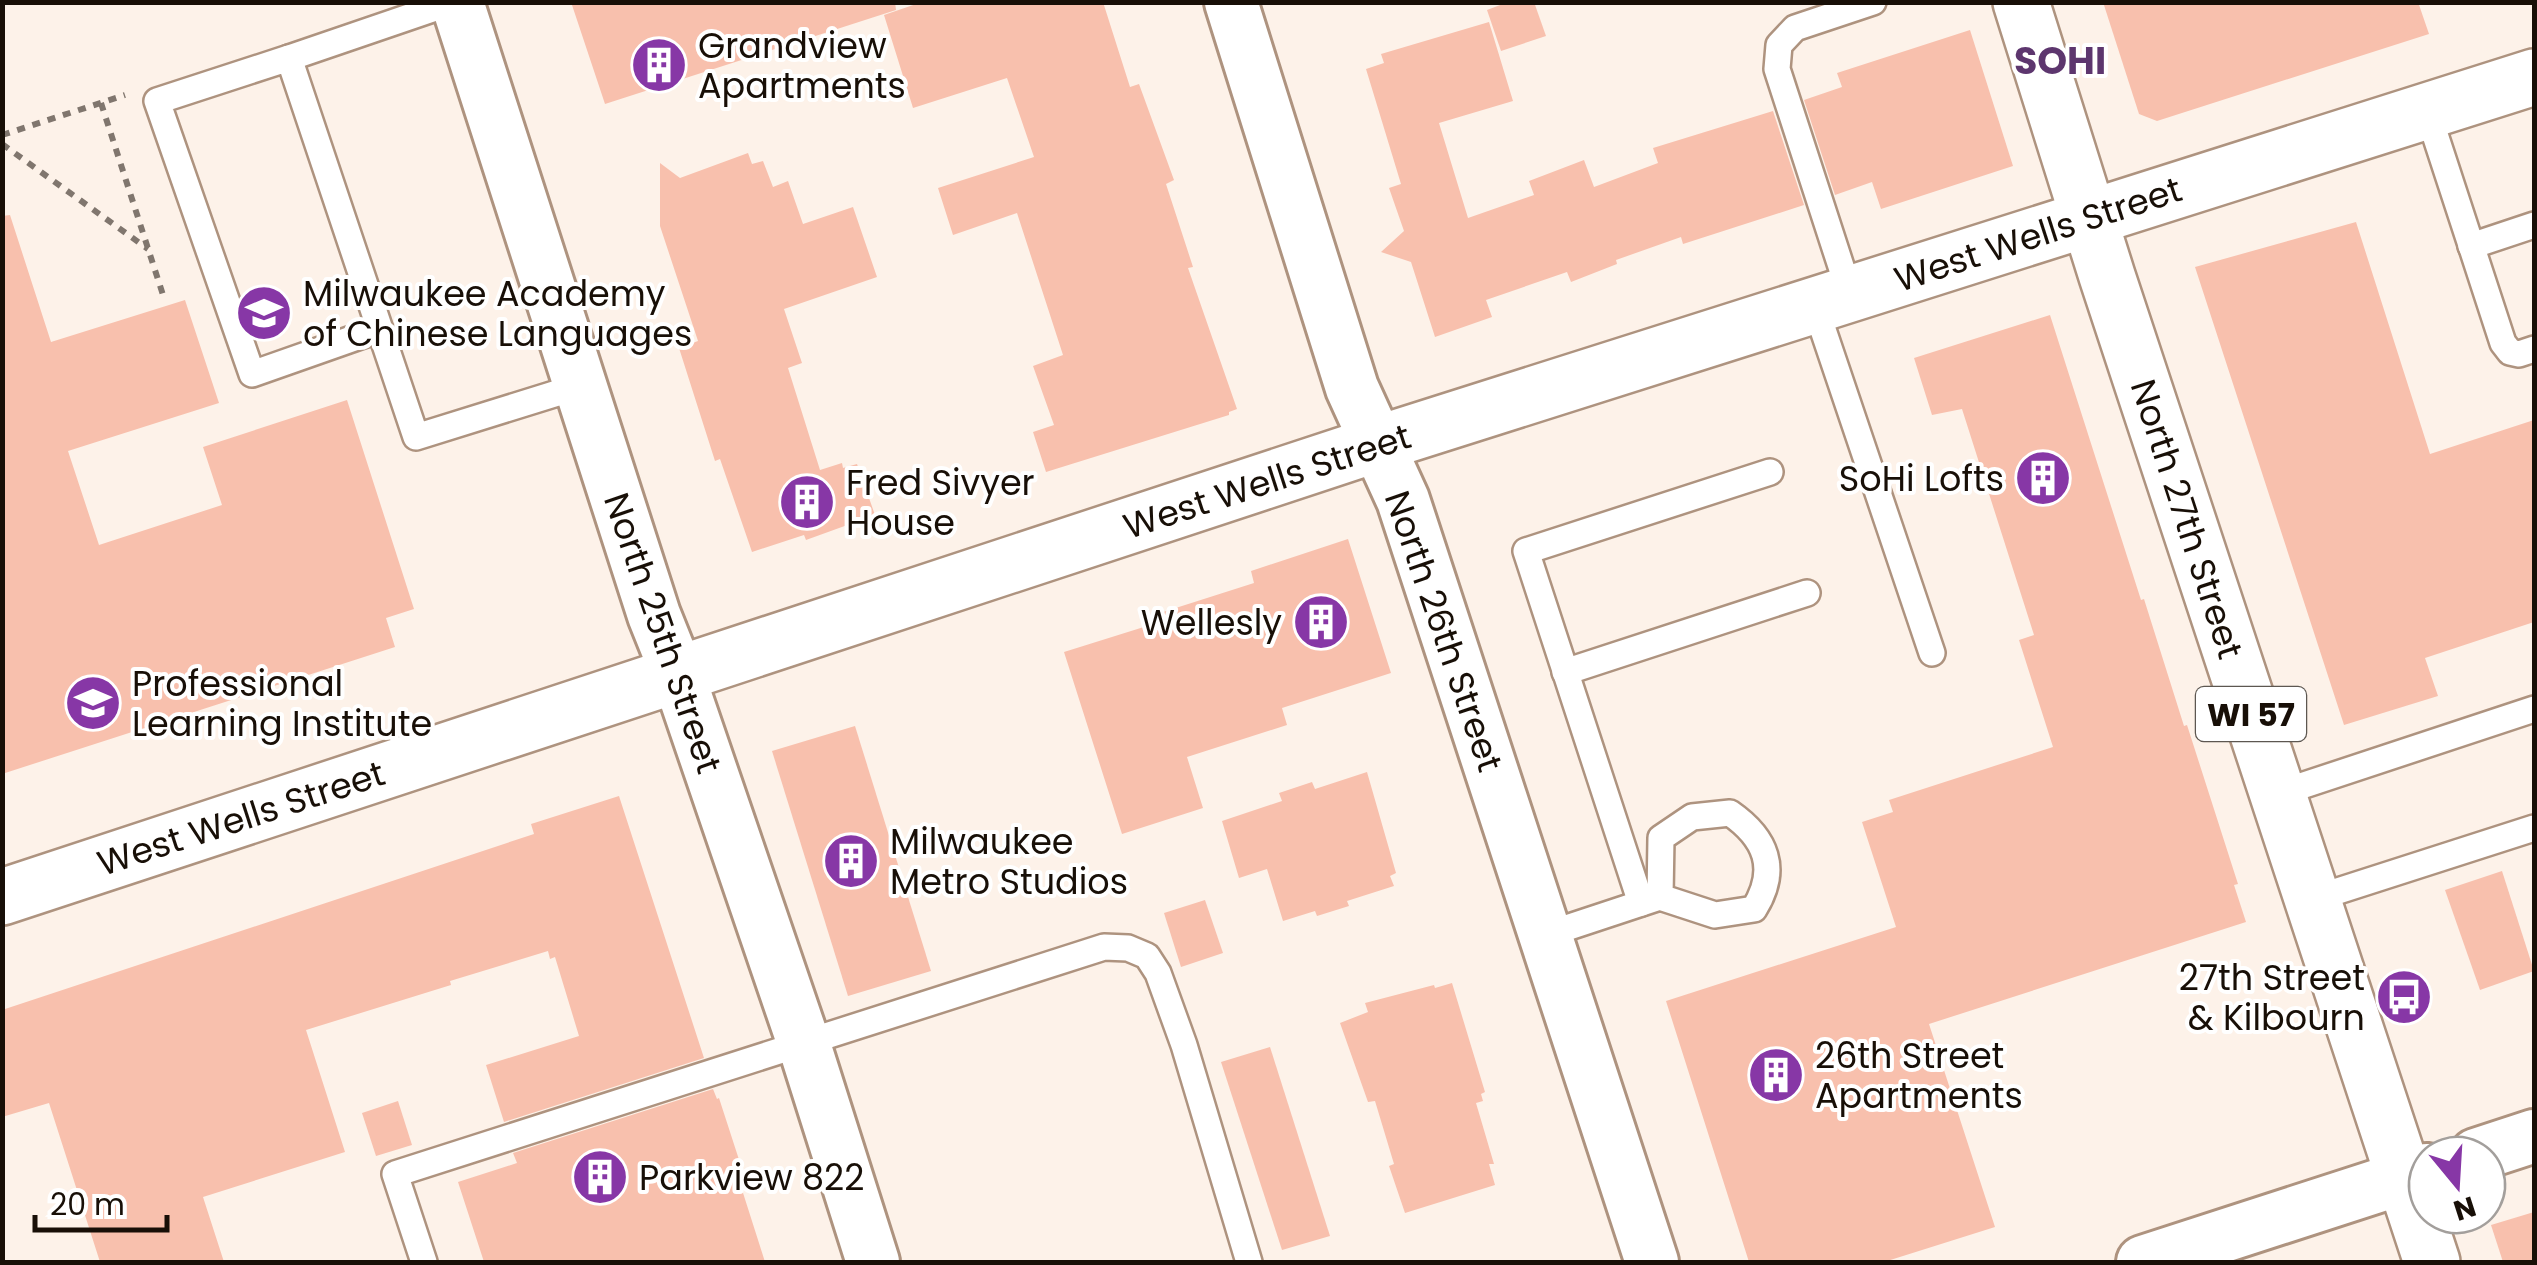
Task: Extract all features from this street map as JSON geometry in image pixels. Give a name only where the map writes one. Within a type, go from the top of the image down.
[{"type":"street","name":"North 25th Street","points":[[455,2],[654,615],[802,1041],[873,1262]]},
{"type":"street","name":"North 26th Street","points":[[1231,2],[1352,388],[1402,500],[1652,1262]]},
{"type":"street","name":"North 27th Street","points":[[2021,2],[2312,899],[2407,1150]]},
{"type":"street","name":"West Wells Street","points":[[2,897],[1377,444],[2534,77]]},
{"type":"street","points":[[2507,1145],[2534,1136]]},
{"type":"street","points":[[2143,1262],[2407,1177]]},
{"type":"street","name":"North 27th Street","points":[[2427,1235],[2432,1262]]},
{"type":"lane","points":[[380,329],[252,374],[157,101],[455,2]]},
{"type":"lane","points":[[1873,2],[1796,28],[1779,45],[1777,69],[1833,300],[1932,652]]},
{"type":"lane","points":[[289,58],[416,437],[580,386]]},
{"type":"lane","points":[[2427,110],[2504,343],[2510,352],[2519,354],[2534,349]]},
{"type":"lane","points":[[2471,246],[2534,225]]},
{"type":"lane","points":[[1650,900],[1526,551],[1770,472]]},
{"type":"lane","points":[[1566,672],[1807,593]]},
{"type":"lane","points":[[2277,794],[2534,709]]},
{"type":"lane","points":[[1545,936],[1650,900],[1715,915],[1754,909],[1766,889],[1766,860],[1754,830],[1730,812],[1692,816],[1661,838],[1650,900]]},
{"type":"lane","points":[[2312,899],[2534,828]]},
{"type":"lane","points":[[424,1262],[395,1174],[1104,947],[1128,948],[1147,956],[1158,973],[1184,1045],[1249,1262]]},
{"type":"path","points":[[2,135],[152,86],[157,101]]},
{"type":"path","points":[[101,103],[164,298]]},
{"type":"path","points":[[2,144],[149,250]]},
{"type":"building","name":"Grandview Apartments","points":[[571,2],[895,2],[896,10],[605,104]]},
{"type":"building","points":[[922,2],[1103,2],[1130,87],[1139,84],[1174,180],[1166,184],[1193,267],[1188,268],[1237,409],[1229,415],[1046,472],[1033,432],[1054,425],[1033,366],[1063,355],[1017,213],[953,235],[938,188],[1034,157],[1007,78],[913,108],[884,15]]},
{"type":"building","points":[[1508,2],[1534,2],[1546,36],[1501,51],[1487,10]]},
{"type":"building","points":[[2103,2],[2418,2],[2429,34],[2157,121],[2139,114]]},
{"type":"building","points":[[1489,22],[1513,101],[1439,123],[1468,218],[1534,195],[1529,181],[1584,160],[1594,187],[1658,163],[1653,148],[1773,111],[1804,205],[1683,244],[1681,237],[1616,260],[1617,264],[1571,282],[1567,272],[1486,300],[1492,317],[1435,337],[1411,262],[1381,252],[1404,231],[1389,188],[1401,184],[1366,69],[1384,63],[1381,54]]},
{"type":"building","points":[[1970,30],[2013,166],[1881,209],[1872,182],[1835,195],[1804,100],[1842,87],[1837,73]]},
{"type":"building","points":[[748,153],[752,164],[763,161],[773,187],[788,181],[803,224],[853,207],[877,277],[784,309],[802,363],[788,368],[820,470],[842,463],[843,468],[857,464],[875,515],[806,540],[804,535],[752,552],[720,459],[715,461],[679,348],[698,341],[660,226],[660,163],[680,178]]},
{"type":"building","points":[[10,215],[51,342],[185,300],[219,403],[68,451],[99,545],[222,505],[203,447],[347,400],[414,609],[386,618],[395,647],[2,774],[2,216]]},
{"type":"building","points":[[2356,222],[2430,454],[2534,420],[2534,622],[2425,658],[2438,696],[2344,725],[2195,267]]},
{"type":"building","points":[[2050,315],[2141,600],[2144,599],[2184,726],[2187,725],[2238,884],[2234,885],[2246,922],[1929,1024],[1995,1227],[1884,1262],[1749,1262],[1666,1001],[1896,927],[1862,822],[1893,812],[1889,800],[2053,747],[2019,640],[2034,635],[1962,409],[1932,415],[1914,358]]},
{"type":"building","points":[[1348,539],[1391,673],[1282,708],[1287,725],[1187,757],[1203,808],[1122,834],[1064,652],[1163,621],[1160,613],[1254,583],[1251,571]]},
{"type":"building","name":"Milwaukee Metro Studios","points":[[855,726],[931,971],[848,996],[772,751]]},
{"type":"building","points":[[1367,772],[1396,873],[1390,876],[1394,886],[1347,901],[1349,906],[1283,921],[1267,869],[1239,878],[1222,821],[1282,801],[1279,793],[1312,782],[1315,789]]},
{"type":"building","points":[[619,796],[704,1058],[504,1122],[486,1065],[579,1036],[555,957],[550,959],[548,951],[450,981],[451,985],[306,1030],[345,1152],[203,1197],[224,1262],[100,1262],[49,1103],[2,1117],[2,1010],[534,834],[531,824]]},
{"type":"building","points":[[2502,871],[2534,971],[2480,990],[2445,890]]},
{"type":"building","points":[[1205,900],[1223,953],[1181,967],[1164,913]]},
{"type":"building","points":[[1452,983],[1485,1092],[1481,1094],[1483,1101],[1476,1103],[1494,1164],[1489,1164],[1495,1185],[1405,1213],[1389,1166],[1394,1164],[1375,1101],[1368,1102],[1340,1023],[1368,1012],[1365,1003]]},
{"type":"building","points":[[1270,1047],[1330,1236],[1282,1250],[1221,1062]]},
{"type":"building","points":[[713,1089],[743,1172],[737,1174],[765,1262],[484,1262],[458,1182],[517,1163],[513,1153]]},
{"type":"building","points":[[398,1101],[412,1145],[376,1156],[362,1113]]},
{"type":"building","points":[[2534,1212],[2534,1262],[2503,1262],[2494,1235],[2507,1235],[2507,1220]]},
{"type":"place","name":"Grandview Apartments","points":[[659,65]]},
{"type":"place","name":"Milwaukee Academy of Chinese Languages","points":[[264,313]]},
{"type":"place","name":"SoHi Lofts","points":[[2043,478]]},
{"type":"place","name":"Fred Sivyer House","points":[[807,502]]},
{"type":"place","name":"Wellesly","points":[[1321,622]]},
{"type":"place","name":"Professional Learning Institute","points":[[93,703]]},
{"type":"place","name":"Milwaukee Metro Studios","points":[[851,861]]},
{"type":"place","name":"27th Street & Kilbourn","points":[[2404,997]]},
{"type":"place","name":"26th Street Apartments","points":[[1776,1075]]},
{"type":"place","name":"Parkview 822","points":[[600,1177]]},
{"type":"district","name":"SOHI","points":[[2060,60]]}]
